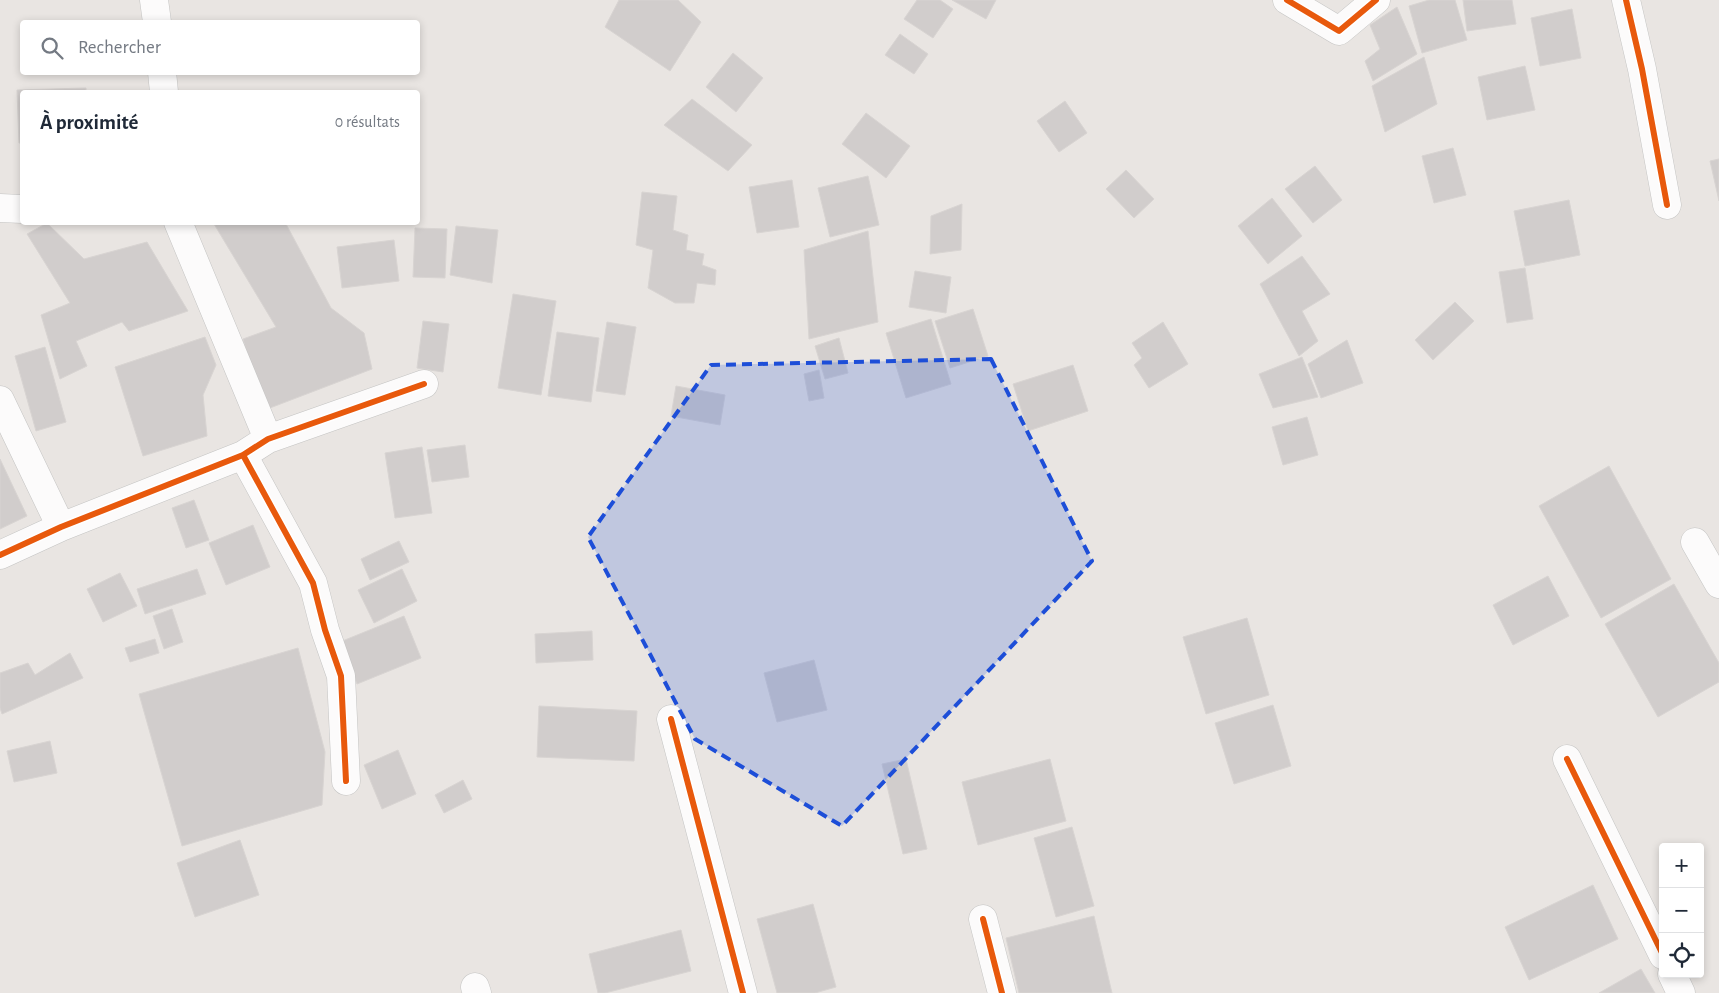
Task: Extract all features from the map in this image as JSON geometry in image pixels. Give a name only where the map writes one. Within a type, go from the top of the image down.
[{"type":"street","points":[[154,0],[157,20]]},
{"type":"street","points":[[1287,0],[1339,31],[1376,0]]},
{"type":"street","points":[[1626,0],[1642,69],[1667,205]]},
{"type":"street","points":[[162,75],[164,90]]},
{"type":"street","points":[[0,208],[20,209]]},
{"type":"street","points":[[179,225],[268,440]]},
{"type":"street","points":[[0,555],[62,527],[243,454],[268,440],[424,384]]},
{"type":"street","points":[[0,400],[62,527]]},
{"type":"street","points":[[243,454],[313,583],[325,630],[341,676],[346,781]]},
{"type":"street","points":[[1695,542],[1719,584]]},
{"type":"street","points":[[671,719],[743,993]]},
{"type":"street","points":[[1567,759],[1659,947]]},
{"type":"street","points":[[983,919],[1002,993]]},
{"type":"street","points":[[1674,978],[1681,993]]},
{"type":"highlighted area","points":[[991,359],[1092,561],[842,826],[695,739],[588,537],[711,365]]},
{"type":"building","points":[[619,0],[678,0],[701,22],[670,71],[605,27]]},
{"type":"building","points":[[917,0],[940,0],[953,9],[933,38],[904,19]]},
{"type":"building","points":[[952,0],[996,0],[986,19]]},
{"type":"building","points":[[1429,0],[1455,0],[1467,40],[1422,53],[1409,6]]},
{"type":"building","points":[[1463,0],[1512,0],[1516,24],[1467,31]]},
{"type":"building","points":[[1397,7],[1417,54],[1373,81],[1365,61],[1380,49],[1370,25]]},
{"type":"building","points":[[1572,9],[1581,58],[1540,66],[1531,18]]},
{"type":"building","points":[[900,34],[928,54],[914,74],[885,55]]},
{"type":"building","points":[[733,53],[763,78],[736,112],[706,87]]},
{"type":"building","points":[[1424,57],[1437,104],[1385,132],[1372,86]]},
{"type":"building","points":[[1525,66],[1535,110],[1487,120],[1478,77]]},
{"type":"building","points":[[86,88],[86,90],[20,90],[20,143],[17,90]]},
{"type":"building","points":[[692,99],[752,145],[728,171],[664,125]]},
{"type":"building","points":[[1065,101],[1087,133],[1059,152],[1037,121]]},
{"type":"building","points":[[866,113],[910,146],[886,178],[842,144]]},
{"type":"building","points":[[1453,148],[1466,195],[1434,203],[1422,156]]},
{"type":"building","points":[[1719,159],[1719,201],[1710,161]]},
{"type":"building","points":[[1315,166],[1342,200],[1313,223],[1285,189]]},
{"type":"building","points":[[1126,170],[1154,199],[1134,218],[1106,189]]},
{"type":"building","points":[[868,176],[879,225],[830,237],[818,188]]},
{"type":"building","points":[[792,180],[799,227],[757,233],[749,187]]},
{"type":"building","points":[[642,192],[677,196],[673,230],[688,235],[686,250],[704,254],[702,265],[716,270],[715,285],[697,283],[694,303],[675,303],[648,288],[653,250],[636,245]]},
{"type":"building","points":[[1272,198],[1302,236],[1268,264],[1238,226]]},
{"type":"building","points":[[1569,200],[1580,255],[1525,266],[1514,211]]},
{"type":"building","points":[[962,204],[961,250],[930,254],[931,216]]},
{"type":"building","points":[[43,225],[49,225],[84,259],[147,242],[188,311],[129,331],[122,322],[76,341],[87,366],[60,379],[41,315],[70,303],[27,234]]},
{"type":"building","points":[[215,225],[287,225],[331,308],[364,333],[372,369],[262,411],[243,339],[276,327]]},
{"type":"building","points":[[456,226],[498,230],[492,283],[450,275]]},
{"type":"building","points":[[415,228],[447,229],[445,278],[413,277]]},
{"type":"building","points":[[868,231],[878,322],[809,339],[804,250]]},
{"type":"building","points":[[394,240],[399,281],[342,288],[337,247]]},
{"type":"building","points":[[1302,256],[1330,294],[1302,311],[1318,341],[1299,356],[1260,284]]},
{"type":"building","points":[[1525,268],[1533,319],[1507,323],[1499,272]]},
{"type":"building","points":[[915,271],[951,277],[946,313],[909,307]]},
{"type":"building","points":[[513,294],[556,301],[541,395],[498,388]]},
{"type":"building","points":[[1455,302],[1474,321],[1433,360],[1415,340]]},
{"type":"building","points":[[973,309],[988,356],[950,368],[935,321]]},
{"type":"building","points":[[931,319],[951,384],[906,398],[886,333]]},
{"type":"building","points":[[423,321],[449,324],[443,372],[417,368]]},
{"type":"building","points":[[607,322],[636,327],[625,395],[596,391]]},
{"type":"building","points":[[1163,322],[1188,364],[1149,388],[1134,365],[1142,358],[1132,343]]},
{"type":"building","points":[[557,332],[599,338],[591,402],[548,396]]},
{"type":"building","points":[[205,337],[216,365],[203,395],[207,436],[143,456],[115,367]]},
{"type":"building","points":[[839,338],[848,373],[825,379],[815,346]]},
{"type":"building","points":[[1347,340],[1363,383],[1321,398],[1308,364]]},
{"type":"building","points":[[45,347],[66,422],[36,431],[15,356]]},
{"type":"building","points":[[1302,357],[1318,397],[1273,408],[1259,374]]},
{"type":"building","points":[[1073,365],[1088,411],[1028,431],[1013,384]]},
{"type":"building","points":[[819,370],[824,398],[809,401],[804,374]]},
{"type":"building","points":[[676,386],[725,395],[720,425],[671,416]]},
{"type":"building","points":[[1307,417],[1318,455],[1283,465],[1272,427]]},
{"type":"building","points":[[465,445],[469,477],[432,482],[427,450]]},
{"type":"building","points":[[422,447],[432,513],[395,518],[385,453]]},
{"type":"building","points":[[0,459],[27,516],[0,529]]},
{"type":"building","points":[[1609,466],[1671,579],[1601,618],[1539,506]]},
{"type":"building","points":[[194,500],[209,540],[186,548],[172,508]]},
{"type":"building","points":[[253,525],[270,567],[226,585],[209,543]]},
{"type":"building","points":[[399,541],[409,562],[370,580],[361,559]]},
{"type":"building","points":[[197,569],[206,594],[145,614],[137,589]]},
{"type":"building","points":[[402,569],[417,601],[374,623],[358,590]]},
{"type":"building","points":[[120,573],[137,606],[103,622],[87,589]]},
{"type":"building","points":[[1548,576],[1569,616],[1513,645],[1493,605]]},
{"type":"building","points":[[1674,584],[1719,663],[1719,682],[1658,717],[1605,624]]},
{"type":"building","points":[[172,609],[183,642],[164,649],[153,616]]},
{"type":"building","points":[[404,616],[421,658],[357,684],[340,642]]},
{"type":"building","points":[[1247,618],[1269,695],[1206,714],[1183,637]]},
{"type":"building","points":[[592,631],[593,660],[536,663],[535,634]]},
{"type":"building","points":[[155,639],[159,653],[130,662],[125,648]]},
{"type":"building","points":[[298,648],[325,752],[322,805],[182,846],[139,694]]},
{"type":"building","points":[[70,653],[83,678],[2,714],[0,708],[0,673],[28,663],[35,675]]},
{"type":"building","points":[[814,660],[827,710],[777,722],[764,673]]},
{"type":"building","points":[[1273,705],[1291,766],[1234,784],[1215,723]]},
{"type":"building","points":[[539,706],[637,711],[634,761],[537,757]]},
{"type":"building","points":[[50,741],[57,773],[14,782],[7,751]]},
{"type":"building","points":[[398,750],[416,794],[382,809],[364,765]]},
{"type":"building","points":[[906,759],[927,849],[903,854],[882,764]]},
{"type":"building","points":[[1050,759],[1066,821],[978,845],[962,782]]},
{"type":"building","points":[[463,780],[472,799],[444,813],[435,795]]},
{"type":"building","points":[[1072,827],[1094,906],[1056,917],[1034,838]]},
{"type":"building","points":[[240,840],[259,895],[195,917],[177,863]]},
{"type":"building","points":[[1593,885],[1618,939],[1529,980],[1505,927]]},
{"type":"building","points":[[813,904],[836,987],[815,993],[777,993],[757,919]]},
{"type":"building","points":[[1094,916],[1112,993],[1019,993],[1006,938]]},
{"type":"building","points":[[681,930],[691,971],[605,993],[598,993],[589,954]]},
{"type":"building","points":[[1641,969],[1655,993],[1599,993]]},
{"type":"cycle path","points":[[1287,0],[1339,31],[1376,0]]},
{"type":"cycle path","points":[[1626,0],[1642,69],[1667,205]]},
{"type":"cycle path","points":[[0,555],[61,527],[243,455],[268,439],[424,384]]},
{"type":"cycle path","points":[[243,455],[313,583],[325,630],[341,676],[346,781]]},
{"type":"cycle path","points":[[671,719],[743,993]]},
{"type":"cycle path","points":[[1567,759],[1659,947]]},
{"type":"cycle path","points":[[983,919],[1002,993]]}]
